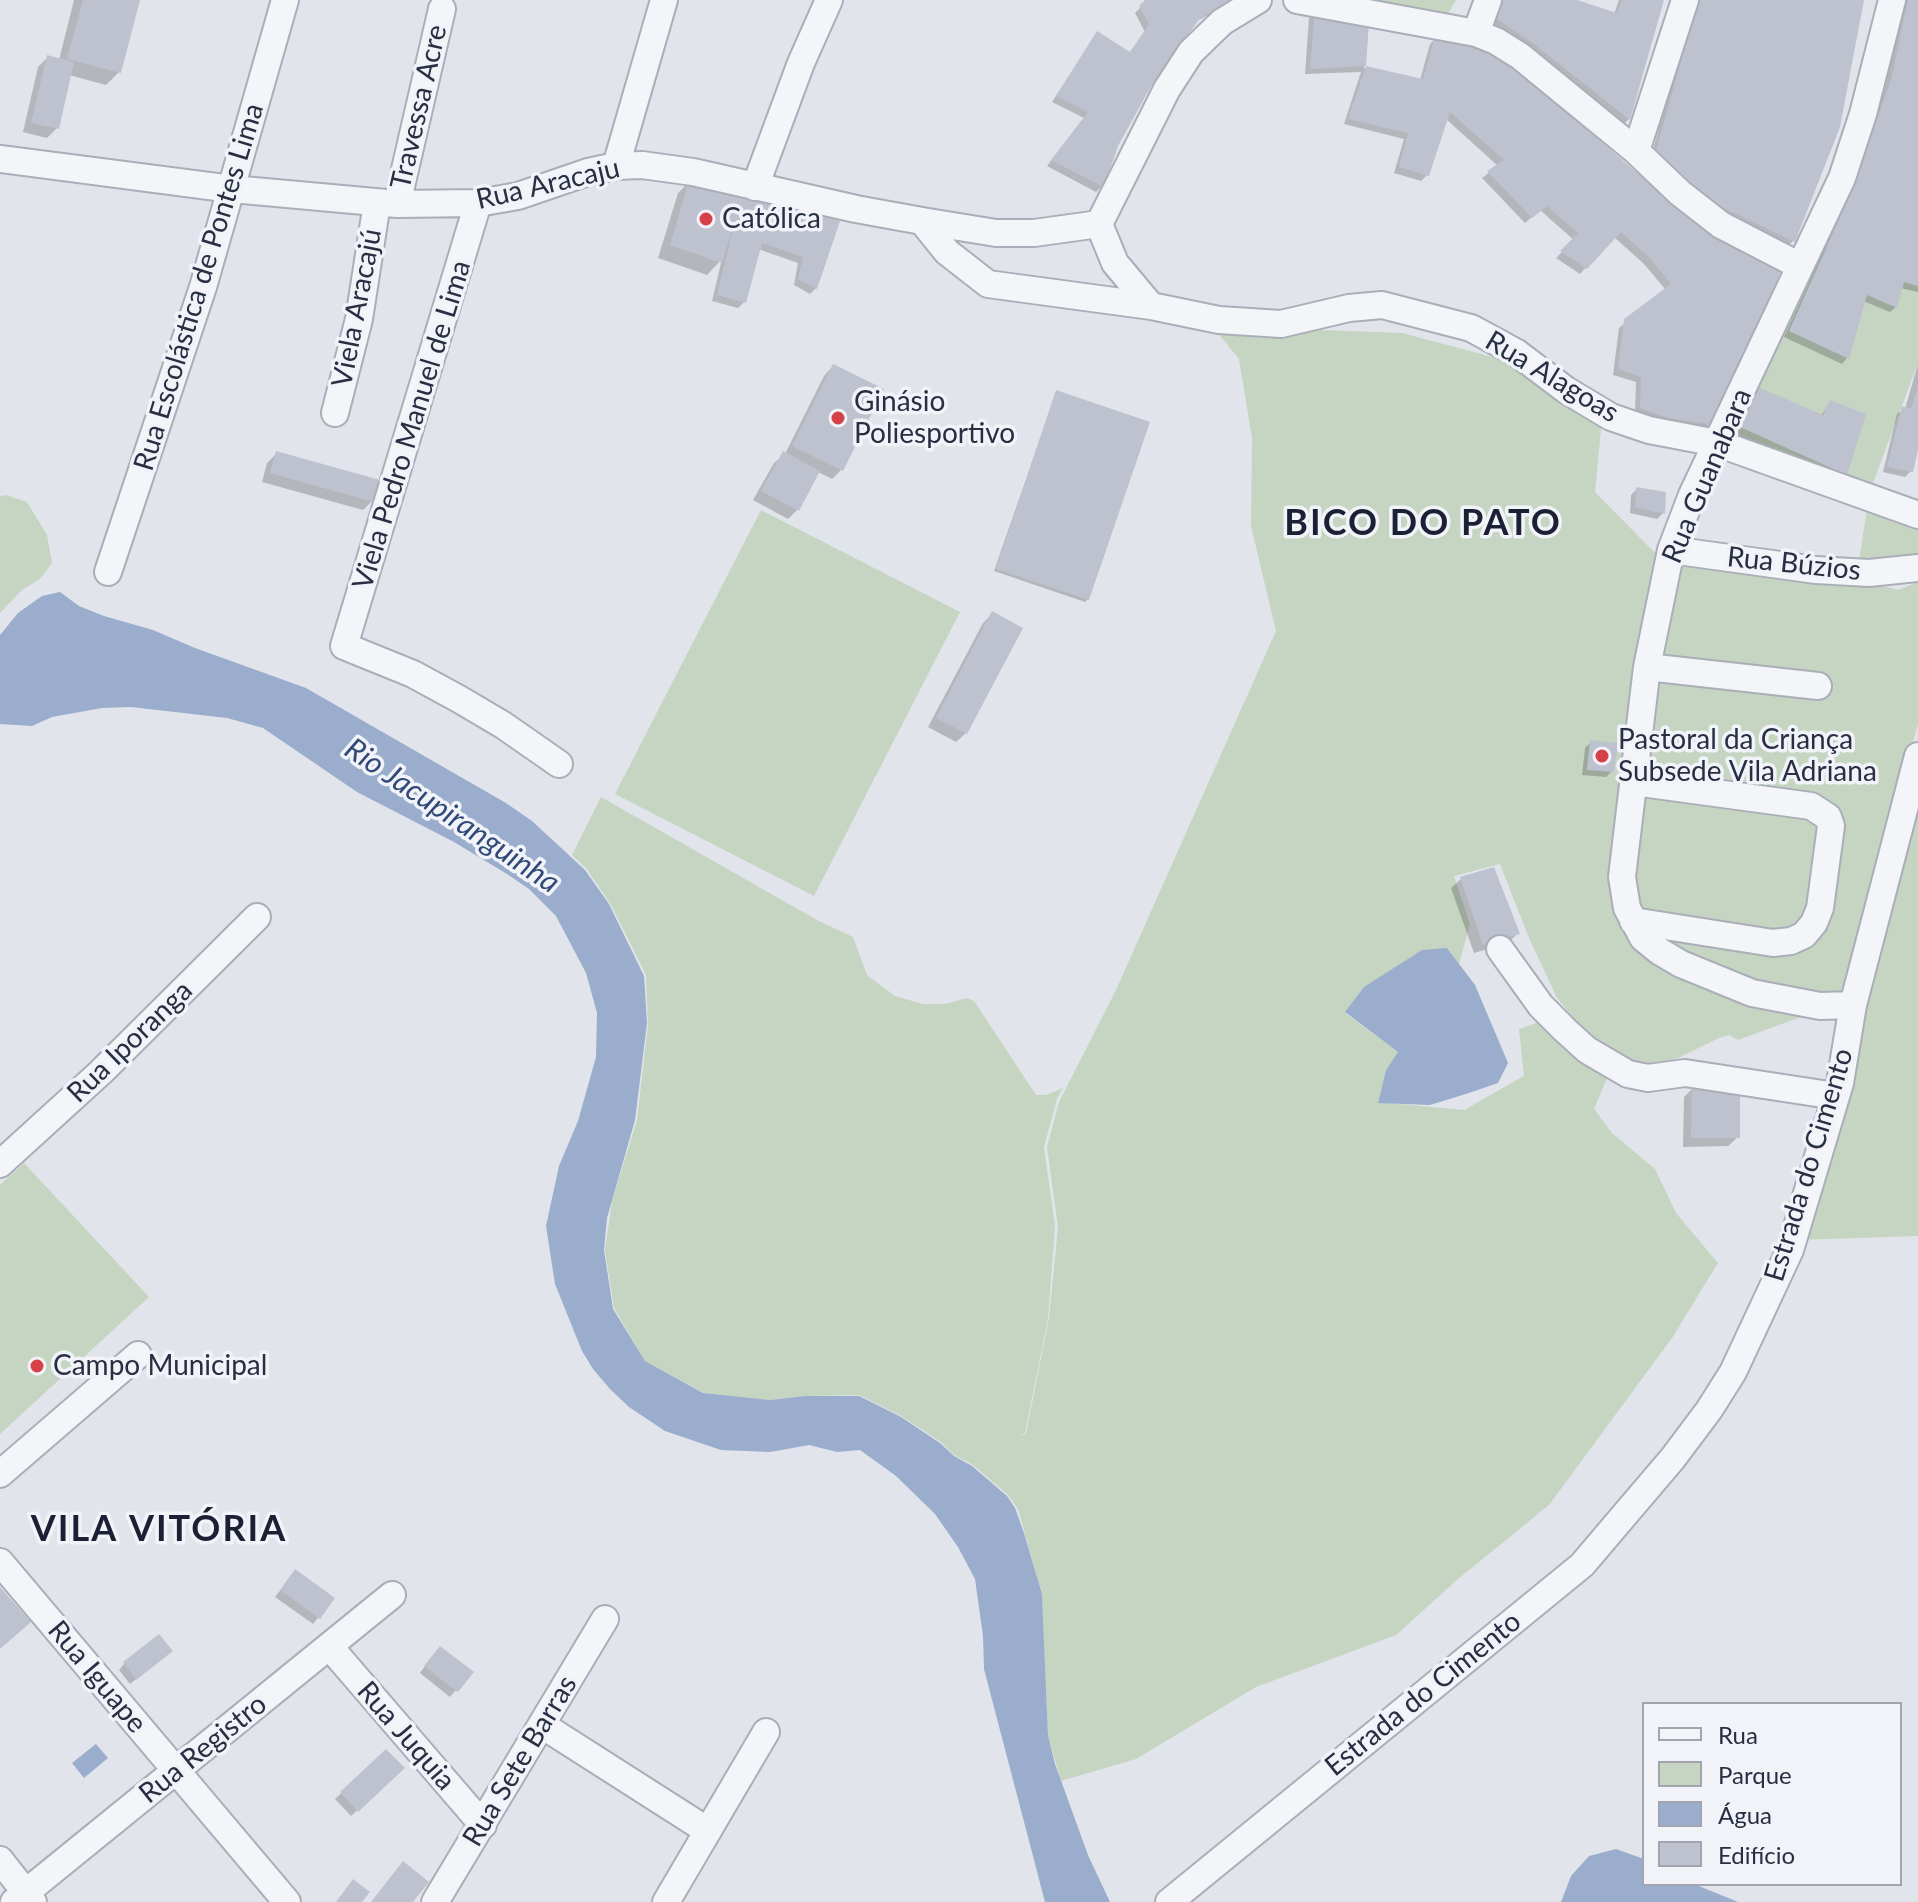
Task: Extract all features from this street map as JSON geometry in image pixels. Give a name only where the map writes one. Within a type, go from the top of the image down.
[{"type":"street","name":"Rua Escolástica de Pontes Lima","points":[[108,572],[203,287],[285,0]]},
{"type":"street","points":[[616,166],[664,0]]},
{"type":"street","points":[[755,187],[791,89],[829,0]]},
{"type":"street","points":[[1151,306],[1115,263],[1099,224],[1167,89],[1191,52],[1222,22],[1258,0]]},
{"type":"street","points":[[1297,0],[1476,33],[1496,41],[1520,56],[1721,225],[1800,266]]},
{"type":"street","points":[[1476,33],[1488,0]]},
{"type":"street","points":[[1636,151],[1685,0]]},
{"type":"street","name":"Rua Guanabara","points":[[1853,1005],[1820,1006],[1752,993],[1717,981],[1659,951],[1643,938],[1633,921],[1627,908],[1622,877],[1647,667],[1671,550],[1692,495],[1842,178],[1863,114],[1892,0]]},
{"type":"street","name":"Travessa Acre","points":[[387,204],[442,9]]},
{"type":"street","name":"Rua Aracaju","points":[[0,159],[232,189],[387,204],[478,203],[518,196],[588,172],[642,165],[693,172],[922,221],[996,233],[1034,233],[1099,224]]},
{"type":"street","name":"Viela Pedro Manuel de Lima","points":[[478,203],[344,646],[413,674],[459,699],[559,764]]},
{"type":"street","name":"Viela Aracajú","points":[[335,413],[387,204]]},
{"type":"street","name":"Rua Alagoas","points":[[922,221],[947,252],[988,284],[1151,306],[1219,320],[1281,324],[1349,308],[1382,305],[1471,328],[1517,353],[1566,390],[1611,417],[1649,430],[1717,443],[1918,515]]},
{"type":"street","name":"Rua Búzios","points":[[1671,550],[1816,570],[1869,573],[1918,568]]},
{"type":"street","points":[[1647,667],[1818,686]]},
{"type":"street","name":"Estrada do Cimento","points":[[1169,1902],[1582,1565],[1673,1458],[1725,1385],[1754,1331],[1790,1250],[1836,1096],[1853,1005],[1918,756]]},
{"type":"street","points":[[1633,921],[1773,943],[1791,941],[1804,935],[1814,923],[1820,908],[1831,826],[1828,817],[1811,806],[1634,782]]},
{"type":"street","name":"Rua Iporanga","points":[[0,1164],[101,1072],[257,917]]},
{"type":"street","points":[[1500,949],[1520,980],[1557,1022],[1587,1050],[1628,1074],[1648,1078],[1685,1073],[1836,1096]]},
{"type":"street","points":[[0,1474],[138,1355]]},
{"type":"street","name":"Rua Iguape","points":[[0,1562],[287,1902]]},
{"type":"street","name":"Rua Registro","points":[[24,1899],[392,1595]]},
{"type":"street","name":"Rua Sete Barras","points":[[435,1902],[605,1619]]},
{"type":"street","name":"Rua Juquia","points":[[329,1646],[483,1825]]},
{"type":"street","points":[[542,1725],[708,1831]]},
{"type":"street","points":[[666,1902],[766,1732]]},
{"type":"street","points":[[0,1860],[24,1899]]},
{"type":"green space","points":[[1359,0],[1456,0],[1447,15]]},
{"type":"green space","points":[[1818,244],[1918,286],[1918,363],[1870,491],[1726,431]]},
{"type":"green space","points":[[1212,326],[1402,333],[1500,359],[1576,408],[1602,418],[1595,492],[1655,553],[1619,876],[1651,952],[1817,1011],[1738,1040],[1729,1035],[1719,1038],[1678,1058],[1647,1067],[1630,1066],[1592,1040],[1557,998],[1500,864],[1454,876],[1470,924],[1459,964],[1447,948],[1345,1013],[1398,1052],[1386,1070],[1378,1102],[1464,1110],[1524,1076],[1519,1029],[1539,1022],[1580,1062],[1610,1071],[1594,1109],[1612,1133],[1655,1169],[1676,1213],[1718,1263],[1672,1338],[1549,1505],[1458,1579],[1396,1635],[1256,1687],[1136,1759],[1061,1781],[1048,1735],[1042,1594],[1018,1509],[1008,1495],[941,1442],[901,1416],[859,1395],[769,1400],[704,1393],[645,1361],[614,1308],[605,1250],[612,1201],[637,1120],[648,1025],[646,975],[610,903],[586,868],[572,855],[601,797],[817,920],[853,937],[867,975],[895,996],[923,1004],[945,1004],[967,998],[974,1001],[1036,1095],[1046,1095],[1063,1088],[1044,1147],[1055,1226],[1048,1319],[1025,1433],[1020,1436],[1026,1434],[1049,1318],[1058,1227],[1047,1147],[1059,1102],[1116,990],[1276,631],[1251,526],[1252,438],[1239,359]]},
{"type":"green space","points":[[0,496],[27,502],[47,535],[52,563],[40,579],[22,590],[0,613]]},
{"type":"green space","points":[[1868,502],[1918,525],[1918,553],[1859,562]]},
{"type":"green space","points":[[761,510],[960,612],[814,896],[615,794]]},
{"type":"green space","points":[[1673,553],[1871,582],[1898,590],[1918,582],[1918,724],[1871,888],[1844,1000],[1800,999],[1687,962],[1650,930],[1808,943],[1841,820],[1637,780],[1651,671],[1834,688],[1829,681],[1656,667]]},
{"type":"green space","points":[[1638,787],[1827,819],[1818,896],[1794,938],[1635,918],[1629,902]]},
{"type":"green space","points":[[1918,794],[1918,1236],[1797,1240]]},
{"type":"green space","name":"Campo Municipal","points":[[24,1163],[149,1297],[0,1434],[0,1185]]},
{"type":"water","name":"Rio Jacupiranguinha","points":[[60,592],[79,606],[104,616],[153,630],[306,688],[506,803],[532,821],[585,870],[609,904],[644,976],[647,1023],[635,1120],[607,1218],[604,1250],[613,1309],[645,1361],[703,1393],[770,1400],[805,1396],[859,1396],[901,1417],[940,1443],[1007,1496],[1024,1533],[1042,1594],[1048,1735],[1055,1764],[1088,1855],[1110,1902],[1045,1902],[984,1669],[975,1579],[935,1514],[896,1476],[860,1450],[837,1452],[809,1445],[770,1452],[721,1450],[665,1431],[629,1407],[610,1389],[582,1351],[555,1284],[546,1226],[559,1166],[578,1121],[596,1057],[597,1013],[586,973],[556,916],[529,889],[507,874],[454,842],[357,792],[263,728],[227,718],[131,707],[102,708],[52,717],[32,726],[0,724],[0,635],[18,613],[42,596]]},
{"type":"water","points":[[1447,948],[1475,985],[1508,1063],[1498,1083],[1430,1105],[1378,1103],[1386,1070],[1398,1052],[1345,1012],[1364,987],[1422,950]]},
{"type":"water","points":[[96,1744],[108,1758],[84,1778],[72,1763]]},
{"type":"water","points":[[1616,1849],[1642,1858],[1642,1886],[1699,1886],[1738,1902],[1561,1902],[1571,1876],[1589,1856]]},
{"type":"building","points":[[83,0],[140,0],[121,73],[67,59]]},
{"type":"building","points":[[1145,0],[1236,0],[1200,18],[1150,88],[1118,146],[1104,187],[1051,160],[1088,112],[1056,96],[1097,31],[1130,52],[1149,24],[1139,6]]},
{"type":"building","points":[[1503,0],[1577,0],[1617,13],[1622,0],[1664,0],[1630,120],[1534,44],[1497,19]]},
{"type":"building","points":[[1698,0],[1864,0],[1840,127],[1795,242],[1707,200],[1656,151]]},
{"type":"building","points":[[1908,0],[1918,0],[1918,286],[1904,282],[1897,308],[1867,295],[1849,359],[1789,331],[1853,189],[1891,80]]},
{"type":"building","points":[[1315,10],[1369,22],[1366,66],[1310,69]]},
{"type":"building","points":[[1435,36],[1475,40],[1546,94],[1694,222],[1781,270],[1762,321],[1712,424],[1668,418],[1640,408],[1641,377],[1618,369],[1624,319],[1671,284],[1650,258],[1621,232],[1587,269],[1560,251],[1578,233],[1547,206],[1532,218],[1487,171],[1504,160],[1450,112],[1429,176],[1399,167],[1408,133],[1348,119],[1366,66],[1423,79]]},
{"type":"building","points":[[47,55],[74,62],[59,129],[31,123]]},
{"type":"building","points":[[690,178],[840,221],[817,289],[798,279],[803,257],[762,243],[746,303],[717,295],[737,213],[722,263],[670,245]]},
{"type":"building","name":"Ginásio Poliesportivo","points":[[833,364],[884,389],[843,471],[792,446]]},
{"type":"building","points":[[1758,387],[1823,415],[1830,400],[1866,414],[1847,475],[1740,427]]},
{"type":"building","points":[[1918,387],[1918,450],[1913,472],[1887,467],[1902,406],[1911,409]]},
{"type":"building","points":[[1056,390],[1150,422],[1089,600],[996,569]]},
{"type":"building","points":[[276,451],[380,480],[374,502],[270,473]]},
{"type":"building","points":[[783,451],[820,471],[799,511],[761,491]]},
{"type":"building","points":[[1636,487],[1666,492],[1665,514],[1635,507]]},
{"type":"building","points":[[992,611],[1023,628],[967,734],[936,718]]},
{"type":"building","name":"Pastoral da Criança Subsede Vila Adriana","points":[[1590,740],[1618,743],[1614,772],[1587,770]]},
{"type":"building","points":[[1494,867],[1520,934],[1483,945],[1460,877]]},
{"type":"building","points":[[1740,1083],[1740,1138],[1691,1138],[1692,1086]]},
{"type":"building","points":[[295,1569],[335,1598],[320,1619],[280,1590]]},
{"type":"building","points":[[0,1587],[31,1622],[0,1649]]},
{"type":"building","points":[[159,1634],[173,1651],[136,1680],[123,1662]]},
{"type":"building","points":[[440,1646],[474,1672],[458,1692],[424,1666]]},
{"type":"building","points":[[386,1749],[405,1768],[358,1812],[340,1792]]},
{"type":"building","points":[[403,1861],[429,1882],[413,1902],[371,1902]]},
{"type":"building","points":[[353,1879],[370,1892],[362,1902],[336,1902]]},
{"type":"place","name":"Católica","points":[[706,219]]},
{"type":"place","name":"Ginásio Poliesportivo","points":[[838,418]]},
{"type":"place","name":"Pastoral da Criança Subsede Vila Adriana","points":[[1602,756]]},
{"type":"place","name":"Campo Municipal","points":[[37,1366]]},
{"type":"district","name":"BICO DO PATO","points":[[1423,523]]},
{"type":"district","name":"VILA VITÓRIA","points":[[159,1529]]}]
